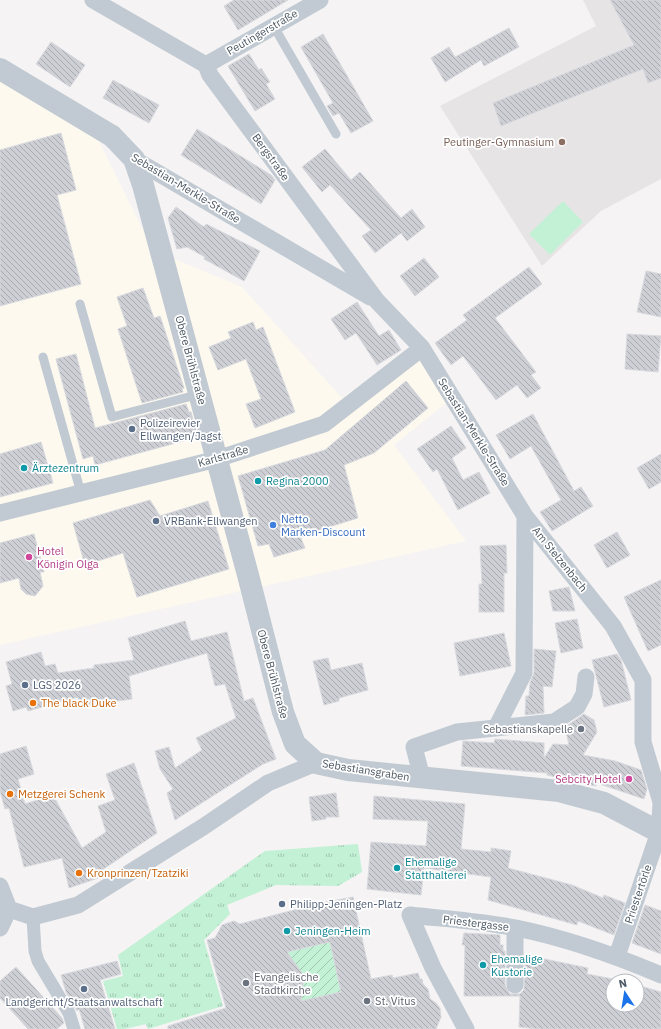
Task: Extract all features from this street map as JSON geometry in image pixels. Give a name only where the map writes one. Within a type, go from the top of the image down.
[{"type":"street","points":[[93,0],[206,65]]},
{"type":"street","name":"Peutingerstraße","points":[[206,65],[273,25],[320,0]]},
{"type":"street","name":"Bergstraße","points":[[206,65],[210,75],[377,301],[422,348]]},
{"type":"street","name":"Sebastian-Merkle-Straße","points":[[0,68],[112,136],[134,159],[377,301]]},
{"type":"street","name":"Obere Brühlstraße","points":[[134,159],[143,184],[200,394],[283,712],[295,744],[316,762]]},
{"type":"street","name":"Sebastian-Merkle-Straße","points":[[422,348],[526,516]]},
{"type":"street","name":"Karlstraße","points":[[0,513],[217,459],[324,424],[422,348]]},
{"type":"street","name":"Am Stelzenbach","points":[[497,726],[524,673],[526,516]]},
{"type":"street","name":"Am Stelzenbach","points":[[526,516],[613,626],[643,680],[643,742],[661,803],[660,832]]},
{"type":"street","points":[[422,778],[414,747],[457,732],[497,726],[554,722],[577,707],[584,694],[586,677]]},
{"type":"street","name":"Sebastiansgraben","points":[[33,917],[78,905],[203,827],[268,783],[316,762],[368,773],[559,791],[604,803],[660,832]]},
{"type":"street","name":"Priestertörle","points":[[617,956],[660,832]]},
{"type":"street","points":[[0,886],[9,909],[0,928]]},
{"type":"street","points":[[9,909],[33,917],[34,951],[38,961],[69,1013],[74,1029]]},
{"type":"street","name":"Priestergasse","points":[[466,1029],[433,968],[410,915],[515,928],[617,956],[661,975]]},
{"type":"street","points":[[515,928],[515,985]]},
{"type":"lane","points":[[273,25],[336,134]]},
{"type":"lane","points":[[80,304],[112,417],[200,394]]},
{"type":"lane","points":[[42,357],[81,493]]},
{"type":"shaded area","name":"Peutinger-Gymnasium","points":[[583,0],[661,0],[661,179],[601,211],[542,266],[440,106],[596,26]]},
{"type":"shaded area","points":[[0,62],[87,117],[153,250],[242,287],[342,398],[422,342],[457,394],[394,445],[466,541],[0,645]]},
{"type":"green space","points":[[563,201],[583,222],[550,255],[529,234]]},
{"type":"green space","points":[[358,844],[362,872],[338,886],[276,885],[227,905],[230,914],[204,940],[223,1006],[148,1029],[146,1024],[125,1029],[117,1029],[103,981],[123,976],[118,955],[265,851]]},
{"type":"green space","points":[[330,942],[341,992],[286,1005],[275,955]]},
{"type":"building","points":[[234,0],[288,0],[238,30],[224,6]]},
{"type":"building","points":[[610,0],[661,0],[661,78],[648,83],[643,69],[501,126],[493,103],[634,45]]},
{"type":"building","points":[[509,28],[519,47],[484,66],[481,60],[445,82],[431,58],[449,47],[455,57]]},
{"type":"building","points":[[323,34],[373,121],[351,133],[339,113],[333,116],[327,106],[333,103],[301,47]]},
{"type":"building","points":[[51,42],[85,65],[70,87],[36,64]]},
{"type":"building","points":[[249,54],[259,70],[261,68],[270,82],[266,84],[275,99],[255,111],[228,66]]},
{"type":"building","points":[[113,80],[159,105],[149,123],[103,98]]},
{"type":"building","points":[[197,129],[271,175],[275,180],[261,204],[181,155]]},
{"type":"building","points":[[61,133],[76,190],[57,195],[81,284],[0,306],[0,150]]},
{"type":"building","points":[[325,149],[351,180],[360,172],[401,218],[412,209],[425,227],[407,241],[401,233],[375,253],[362,236],[371,230],[330,185],[322,192],[302,167]]},
{"type":"building","points":[[176,207],[204,227],[206,224],[260,251],[244,281],[204,259],[205,257],[187,247],[177,249],[168,218]]},
{"type":"building","points":[[424,258],[439,277],[415,296],[400,276]]},
{"type":"building","points":[[529,267],[542,284],[495,318],[536,372],[531,375],[541,388],[527,398],[517,385],[496,400],[463,356],[451,365],[435,343],[467,320],[463,315]]},
{"type":"building","points":[[646,271],[661,274],[661,317],[637,312]]},
{"type":"building","points":[[143,288],[154,318],[160,316],[184,388],[182,389],[183,392],[142,403],[118,329],[127,326],[117,297]]},
{"type":"building","points":[[357,302],[379,336],[389,330],[401,350],[377,365],[356,333],[345,340],[331,319]]},
{"type":"building","points":[[253,322],[256,330],[263,327],[295,412],[255,428],[246,404],[261,399],[246,359],[218,370],[209,347],[231,338],[228,332]]},
{"type":"building","points":[[627,334],[661,336],[658,372],[625,369]]},
{"type":"building","points":[[76,354],[95,428],[186,404],[189,412],[191,412],[198,437],[95,465],[93,456],[83,459],[56,359]]},
{"type":"building","points":[[406,381],[428,408],[374,453],[344,465],[358,518],[300,536],[305,548],[274,557],[269,544],[258,546],[238,476],[325,450]]},
{"type":"building","points":[[533,414],[574,491],[581,487],[593,506],[552,531],[540,512],[561,500],[531,446],[510,459],[496,435]]},
{"type":"building","points":[[451,426],[466,448],[452,458],[463,480],[479,472],[490,493],[458,510],[437,469],[433,472],[417,449]]},
{"type":"building","name":"Ärztezentrum","points":[[41,442],[53,483],[0,497],[0,454]]},
{"type":"building","points":[[661,454],[661,482],[649,489],[637,468]]},
{"type":"building","points":[[150,500],[160,516],[208,501],[229,569],[137,597],[123,553],[85,565],[73,523]]},
{"type":"building","points":[[617,532],[630,555],[607,568],[594,545]]},
{"type":"building","points":[[34,534],[44,572],[40,572],[43,586],[35,596],[26,594],[21,589],[19,578],[0,583],[0,543]]},
{"type":"building","points":[[506,545],[507,573],[504,573],[504,612],[479,612],[479,584],[482,584],[480,546]]},
{"type":"building","points":[[661,580],[661,645],[648,651],[624,597]]},
{"type":"building","points":[[569,587],[575,611],[553,611],[549,591]]},
{"type":"building","points":[[577,619],[583,648],[561,653],[555,623]]},
{"type":"building","points":[[185,621],[191,641],[227,632],[244,701],[253,698],[276,759],[263,764],[175,820],[167,793],[173,789],[160,769],[155,751],[169,747],[175,768],[202,750],[196,738],[236,718],[225,684],[215,686],[207,653],[129,676],[132,699],[80,706],[78,697],[28,711],[26,707],[13,711],[6,686],[12,684],[6,662],[41,652],[45,666],[55,664],[58,673],[94,668],[94,665],[134,660],[128,638]]},
{"type":"building","points":[[504,633],[511,666],[460,676],[454,643]]},
{"type":"building","points":[[534,649],[556,651],[552,687],[543,686],[544,713],[525,715],[526,696],[529,696],[530,683],[534,673]]},
{"type":"building","points":[[617,654],[621,660],[631,700],[604,707],[592,660]]},
{"type":"building","points":[[328,658],[331,670],[362,663],[368,690],[339,698],[339,701],[324,705],[313,661]]},
{"type":"building","points":[[584,714],[594,720],[597,732],[583,755],[615,761],[641,770],[647,789],[644,799],[597,783],[596,786],[547,775],[547,773],[461,766],[463,741],[494,743],[495,739],[544,743],[544,758],[553,744],[569,745],[565,727]]},
{"type":"building","points":[[26,746],[34,774],[18,779],[25,804],[53,795],[82,848],[106,832],[98,806],[115,800],[106,774],[134,763],[157,833],[96,874],[98,878],[69,888],[62,858],[24,867],[9,808],[5,809],[0,791],[0,754]]},
{"type":"building","points":[[336,793],[339,817],[326,817],[326,819],[312,821],[309,797]]},
{"type":"building","points":[[374,796],[465,804],[461,849],[491,852],[491,848],[511,851],[508,868],[572,885],[603,898],[604,895],[625,903],[614,935],[578,921],[577,925],[488,900],[491,877],[424,868],[421,895],[367,889],[371,842],[426,846],[428,821],[373,819]]},
{"type":"building","points":[[353,897],[371,979],[392,975],[393,978],[418,973],[423,984],[428,989],[430,999],[440,1008],[441,1017],[436,1029],[168,1029],[168,1026],[226,1008],[207,940],[215,938],[222,925],[234,921],[240,924],[321,903]],"holes":[[[330,942],[341,992],[301,1001],[304,976],[287,952]]]},
{"type":"building","points":[[645,905],[661,911],[661,954],[632,943]]},
{"type":"building","points":[[464,933],[500,935],[500,945],[503,945],[503,951],[505,951],[505,985],[510,994],[520,994],[524,990],[525,955],[588,968],[587,974],[605,977],[605,1013],[645,1013],[645,987],[661,992],[661,1029],[538,1029],[519,1027],[520,996],[464,996],[465,945],[462,945]]},
{"type":"building","name":"Landgericht/Staatsanwaltschaft","points":[[117,961],[121,974],[100,980],[115,1029],[85,1029],[79,1009],[77,1011],[66,992],[61,975]]},
{"type":"building","name":"Landgericht/Staatsanwaltschaft","points":[[16,967],[62,1018],[64,1023],[57,1029],[28,1029],[0,998],[0,981]]},
{"type":"place","name":"Peutinger-Gymnasium","points":[[562,142]]},
{"type":"place","name":"Polizeirevier Ellwangen/Jagst","points":[[132,429]]},
{"type":"place","name":"Ärztezentrum","points":[[24,468]]},
{"type":"place","name":"Regina 2000","points":[[258,481]]},
{"type":"place","name":"VRBank-Ellwangen","points":[[156,521]]},
{"type":"place","name":"Netto Marken-Discount","points":[[273,525]]},
{"type":"place","name":"Hotel Königin Olga","points":[[29,557]]},
{"type":"place","name":"LGS 2026","points":[[25,685]]},
{"type":"place","name":"The black Duke","points":[[33,703]]},
{"type":"place","name":"Sebastianskapelle","points":[[581,729]]},
{"type":"place","name":"Sebcity Hotel","points":[[629,779]]},
{"type":"place","name":"Metzgerei Schenk","points":[[10,794]]},
{"type":"place","name":"Ehemalige Statthalterei","points":[[397,868]]},
{"type":"place","name":"Kronprinzen/Tzatziki","points":[[79,873]]},
{"type":"place","name":"Philipp-Jeningen-Platz","points":[[282,904]]},
{"type":"place","name":"Jeningen-Heim","points":[[287,931]]},
{"type":"place","name":"Ehemalige Kustorie","points":[[483,965]]},
{"type":"place","name":"Evangelische Stadtkirche","points":[[246,983]]},
{"type":"place","name":"Landgericht/Staatsanwaltschaft","points":[[84,989]]},
{"type":"place","name":"St. Vitus","points":[[367,1001]]}]
